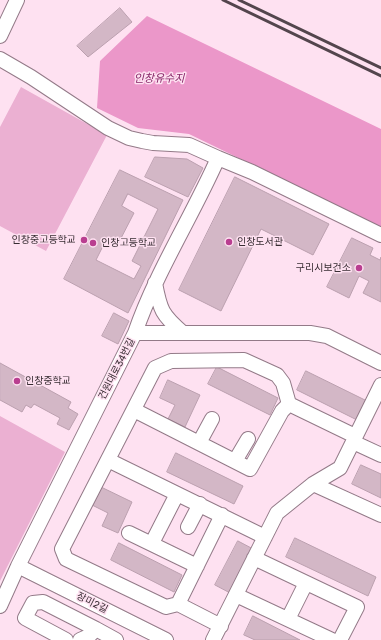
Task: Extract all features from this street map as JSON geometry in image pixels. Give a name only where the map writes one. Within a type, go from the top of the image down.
[{"type":"street","points":[[0,36],[17,0]]},
{"type":"street","points":[[0,59],[31,77],[108,128],[129,138],[153,143],[189,145],[354,219],[381,235]]},
{"type":"street","points":[[135,333],[155,283],[218,158]]},
{"type":"street","points":[[155,283],[161,309],[166,317],[183,333]]},
{"type":"street","name":"건원대로34번길","points":[[0,606],[18,566],[135,333],[310,333],[327,336],[381,363]]},
{"type":"street","points":[[222,515],[178,604],[166,608],[66,559],[62,549],[155,368],[171,361],[244,360],[277,376],[283,383],[289,404],[381,455]]},
{"type":"street","points":[[178,604],[218,636],[236,595],[277,513],[313,484],[340,468],[381,385]]},
{"type":"street","points":[[134,410],[250,469],[282,411],[289,404]]},
{"type":"street","points":[[199,443],[212,419]]},
{"type":"street","points":[[235,461],[248,439]]},
{"type":"street","points":[[108,460],[265,537]]},
{"type":"street","points":[[313,484],[381,515]]},
{"type":"street","points":[[152,543],[178,494]]},
{"type":"street","points":[[188,527],[200,504]]},
{"type":"street","points":[[129,533],[197,566]]},
{"type":"street","points":[[254,558],[357,607],[340,640]]},
{"type":"street","name":"장미2길","points":[[18,566],[166,640]]},
{"type":"street","points":[[288,619],[306,583]]},
{"type":"street","points":[[236,595],[332,640]]},
{"type":"street","points":[[66,640],[25,618],[33,603],[43,602],[116,640]]},
{"type":"street","points":[[80,640],[89,636],[96,629]]},
{"type":"shaded area","points":[[21,87],[107,135],[46,251],[0,226],[0,127]]},
{"type":"shaded area","points":[[0,416],[65,452],[0,581]]},
{"type":"water","name":"인창유수지","points":[[147,16],[381,129],[381,227],[189,134],[138,128],[97,108],[100,61]]},
{"type":"building","points":[[120,8],[132,22],[88,57],[77,46]]},
{"type":"building","points":[[155,157],[187,159],[203,168],[188,197],[145,177]]},
{"type":"building","name":"인창고등학교","points":[[120,170],[183,200],[128,313],[64,279]],"holes":[[[128,194],[158,209],[132,261],[141,266],[134,279],[96,260],[106,240],[117,246],[134,213],[122,206]]]},
{"type":"building","name":"인창도서관","points":[[235,177],[329,224],[313,255],[261,229],[221,311],[179,290]]},
{"type":"building","name":"구리시보건소","points":[[352,238],[373,248],[370,255],[380,260],[381,257],[381,302],[363,293],[369,281],[359,276],[349,298],[327,287]]},
{"type":"building","points":[[114,313],[129,321],[118,344],[102,336]]},
{"type":"building","name":"인창중학교","points":[[0,363],[71,402],[68,408],[78,414],[69,430],[57,424],[60,418],[34,404],[31,408],[26,405],[22,412],[0,400]]},
{"type":"building","points":[[217,367],[278,398],[270,415],[208,384]]},
{"type":"building","points":[[306,371],[367,401],[357,420],[297,390]]},
{"type":"building","points":[[168,380],[200,395],[185,427],[168,419],[175,405],[160,398]]},
{"type":"building","points":[[176,453],[243,486],[234,504],[167,472]]},
{"type":"building","points":[[361,465],[381,474],[381,498],[352,484]]},
{"type":"building","points":[[101,487],[132,502],[118,533],[102,526],[108,513],[92,505]]},
{"type":"building","points":[[295,538],[376,577],[368,596],[286,557]]},
{"type":"building","points":[[238,541],[255,550],[232,594],[215,585]]},
{"type":"building","points":[[119,543],[182,575],[174,592],[111,560]]},
{"type":"building","points":[[253,616],[300,640],[255,640],[244,635]]},
{"type":"railway","points":[[223,0],[381,76]]},
{"type":"railway","points":[[239,0],[381,68]]},
{"type":"place","name":"인창중고등학교","points":[[84,240]]},
{"type":"place","name":"인창도서관","points":[[229,242]]},
{"type":"place","name":"인창고등학교","points":[[93,243]]},
{"type":"place","name":"구리시보건소","points":[[359,268]]},
{"type":"place","name":"인창중학교","points":[[17,381]]}]
